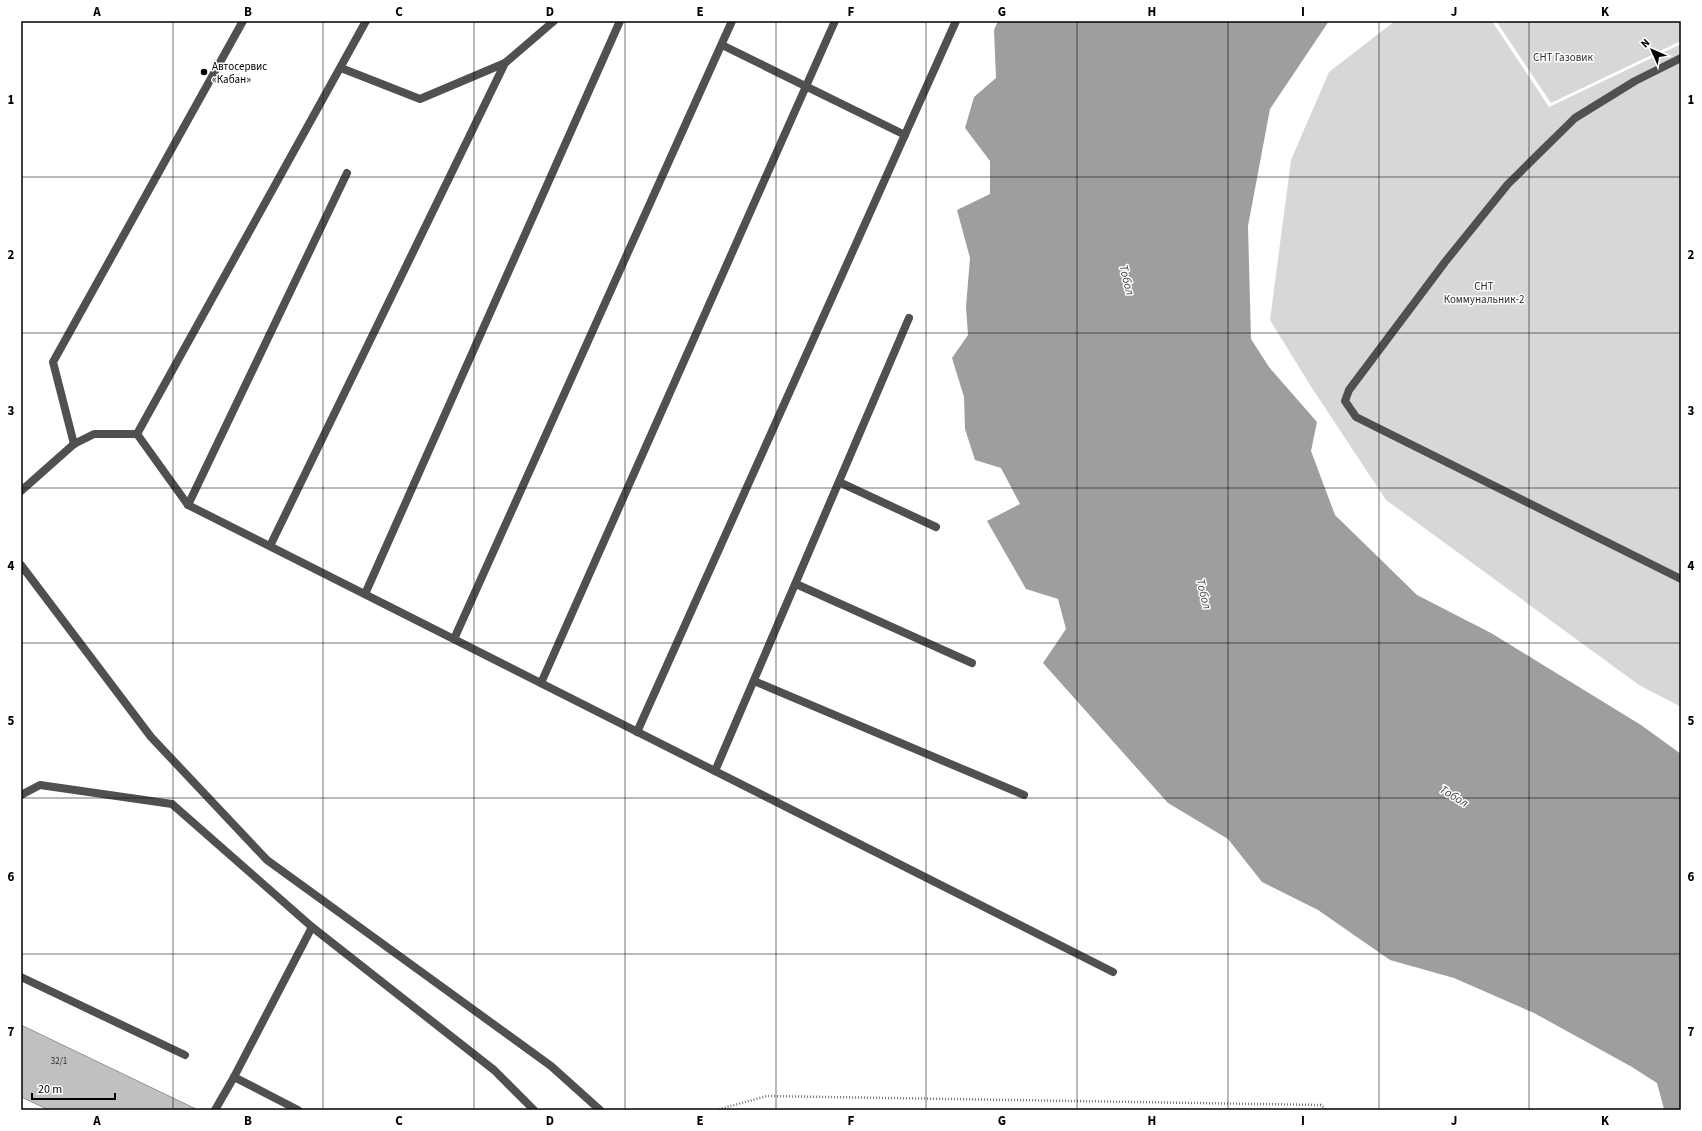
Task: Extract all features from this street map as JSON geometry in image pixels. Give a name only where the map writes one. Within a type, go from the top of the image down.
[{"type":"street","points":[[74,444],[53,362],[243,21]]},
{"type":"street","points":[[137,434],[366,21]]},
{"type":"street","points":[[341,68],[420,98],[505,63],[554,21]]},
{"type":"street","points":[[365,594],[620,21]]},
{"type":"street","points":[[454,639],[732,21]]},
{"type":"street","points":[[541,683],[805,85],[835,21]]},
{"type":"street","points":[[637,732],[956,21]]},
{"type":"street","points":[[722,45],[905,134]]},
{"type":"street","points":[[1681,58],[1635,81],[1575,118],[1508,184],[1421,294],[1350,390],[1345,401],[1356,417],[1681,579]]},
{"type":"street","points":[[270,546],[505,63]]},
{"type":"street","points":[[188,505],[347,173]]},
{"type":"street","points":[[715,771],[909,318]]},
{"type":"street","points":[[21,491],[74,444],[94,434],[137,434]]},
{"type":"street","points":[[137,434],[188,505],[1113,972]]},
{"type":"street","points":[[839,482],[936,527]]},
{"type":"street","points":[[21,565],[151,737],[267,860],[551,1066],[600,1110]]},
{"type":"street","points":[[796,584],[972,663]]},
{"type":"street","points":[[754,681],[1024,795]]},
{"type":"street","points":[[21,795],[40,785],[172,804],[312,927],[494,1070],[534,1110]]},
{"type":"street","points":[[214,1110],[234,1077],[312,927]]},
{"type":"street","points":[[21,977],[185,1055]]},
{"type":"street","points":[[234,1077],[298,1110]]},
{"type":"path","points":[[716,1110],[767,1096],[1321,1105],[1326,1110]]},
{"type":"green space","name":"СНТ Коммунальник-2","points":[[1395,21],[1492,21],[1549,107],[1681,44],[1681,707],[1639,685],[1386,500],[1310,385],[1270,320],[1291,160],[1329,72]]},
{"type":"green space","name":"СНТ Газовик","points":[[1496,21],[1681,21],[1681,41],[1551,103]]},
{"type":"water","name":"Тобол","points":[[998,21],[1329,21],[1270,109],[1248,226],[1251,339],[1269,367],[1317,422],[1311,451],[1335,515],[1417,595],[1491,633],[1641,725],[1681,754],[1681,1110],[1664,1109],[1657,1083],[1632,1067],[1534,1013],[1454,978],[1390,960],[1318,910],[1262,882],[1228,839],[1168,803],[1043,663],[1066,629],[1058,599],[1026,589],[987,521],[1020,504],[1001,468],[975,460],[965,429],[964,397],[952,358],[968,335],[966,307],[970,258],[957,210],[990,194],[990,161],[965,128],[974,97],[996,78],[994,30]]},
{"type":"building","points":[[21,1025],[196,1110],[49,1110],[21,1097]]},
{"type":"place","name":"Автосервис «Кабан»","points":[[204,72]]}]
